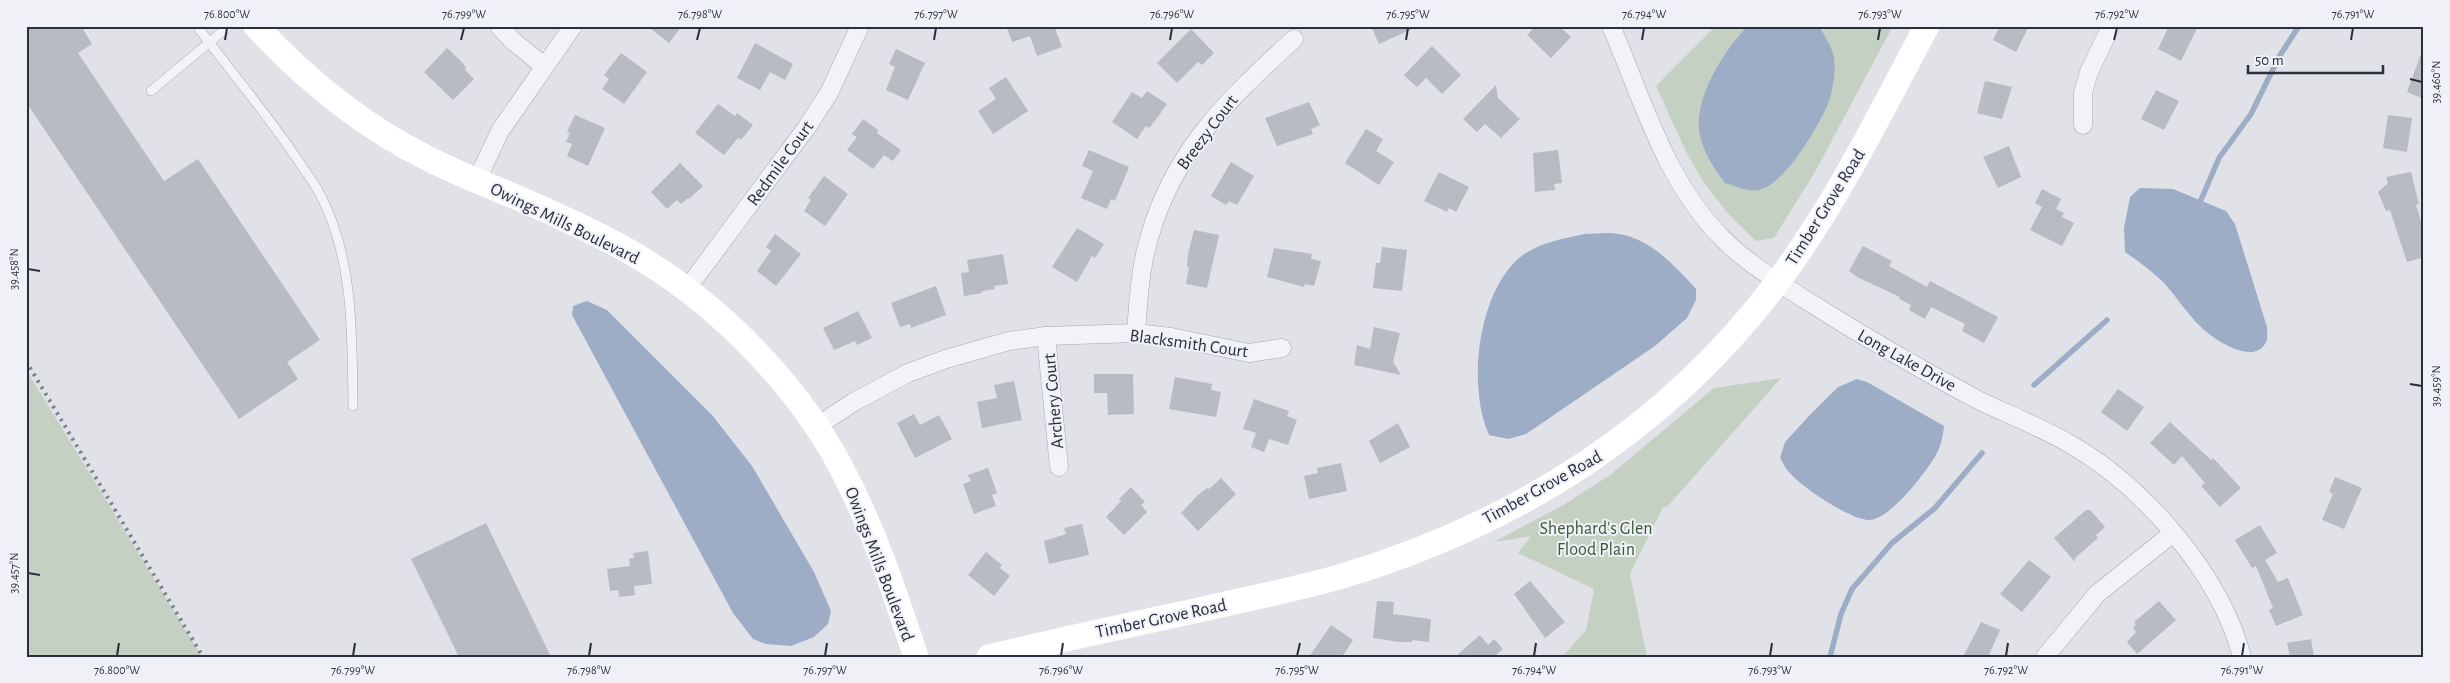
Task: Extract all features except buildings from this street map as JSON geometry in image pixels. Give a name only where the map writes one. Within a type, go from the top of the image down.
[{"type":"street","name":"Owings Mills Boulevard","points":[[256,26],[309,79],[346,108],[388,136],[429,159],[558,215],[645,260],[686,290],[752,348],[785,385],[816,427],[846,476],[885,564],[916,657]]},
{"type":"street","points":[[499,26],[512,41],[544,66]]},
{"type":"street","points":[[477,180],[500,131],[573,26]]},
{"type":"street","name":"Redmile Court","points":[[686,290],[808,127],[829,93],[860,26]]},
{"type":"street","name":"Long Lake Drive","points":[[1611,26],[1661,149],[1683,190],[1722,238],[1746,260],[1829,314],[1928,373],[2072,445],[2103,466],[2132,490],[2173,533],[2210,583],[2228,617],[2242,657]]},
{"type":"street","name":"Timber Grove Road","points":[[989,657],[1278,592],[1340,576],[1412,552],[1473,525],[1541,492],[1590,463],[1642,424],[1691,380],[1733,338],[1778,282],[1814,231],[1844,181],[1926,26]]},
{"type":"street","points":[[2083,125],[2083,93],[2087,79],[2111,26]]},
{"type":"street","name":"Breezy Court","points":[[1136,333],[1144,256],[1154,221],[1175,173],[1213,118],[1237,91],[1294,39]]},
{"type":"street","name":"Blacksmith Court","points":[[816,427],[877,388],[908,373],[978,349],[1009,341],[1046,336],[1136,333],[1171,337],[1249,353],[1282,348]]},
{"type":"street","name":"Archery Court","points":[[1046,336],[1059,467]]},
{"type":"street","points":[[2045,657],[2097,594],[2173,533]]},
{"type":"lane","points":[[197,26],[265,113],[322,198],[338,243],[346,277],[352,322],[353,406]]},
{"type":"lane","points":[[152,91],[229,26]]},
{"type":"green space","points":[[1716,26],[1893,26],[1815,172],[1774,238],[1756,241],[1730,216],[1704,183],[1687,154],[1656,86]]},
{"type":"green space","points":[[26,369],[38,389],[202,657],[26,657]]},
{"type":"green space","name":"Shephard's Glen Flood Plain","points":[[1781,378],[1668,506],[1663,507],[1630,574],[1647,657],[1562,657],[1586,630],[1594,589],[1518,553],[1531,536],[1494,542],[1565,504],[1610,475],[1714,388]]},
{"type":"water","points":[[1748,26],[1819,26],[1833,53],[1835,65],[1833,87],[1829,101],[1808,141],[1799,155],[1779,178],[1769,186],[1759,190],[1750,190],[1725,183],[1705,152],[1699,126],[1704,94],[1711,78],[1719,63]]},
{"type":"water","points":[[2140,188],[2173,189],[2226,211],[2235,224],[2267,327],[2267,341],[2260,349],[2252,352],[2243,351],[2224,344],[2215,338],[2196,322],[2169,288],[2125,252],[2124,228],[2130,197]]},
{"type":"water","points":[[1584,234],[1619,234],[1642,241],[1671,263],[1696,289],[1696,300],[1687,318],[1655,346],[1526,434],[1508,439],[1489,435],[1479,394],[1478,371],[1484,324],[1491,301],[1500,282],[1512,265],[1527,252],[1564,238]]},
{"type":"water","points":[[587,301],[607,310],[712,415],[752,466],[814,572],[831,611],[828,624],[814,637],[791,646],[766,644],[753,639],[733,613],[572,315],[573,306]]},
{"type":"water","points":[[1857,379],[1867,382],[1944,426],[1938,452],[1916,483],[1887,512],[1869,520],[1850,514],[1814,493],[1787,470],[1780,458],[1785,442],[1809,416],[1838,387]]},
{"type":"waterway","points":[[2201,200],[2219,158],[2251,114],[2279,57],[2299,26]]},
{"type":"waterway","points":[[2034,385],[2107,320]]},
{"type":"waterway","points":[[1830,657],[1841,614],[1852,589],[1892,543],[1935,508],[1982,453]]},
{"type":"railway","points":[[26,361],[203,657]]}]
